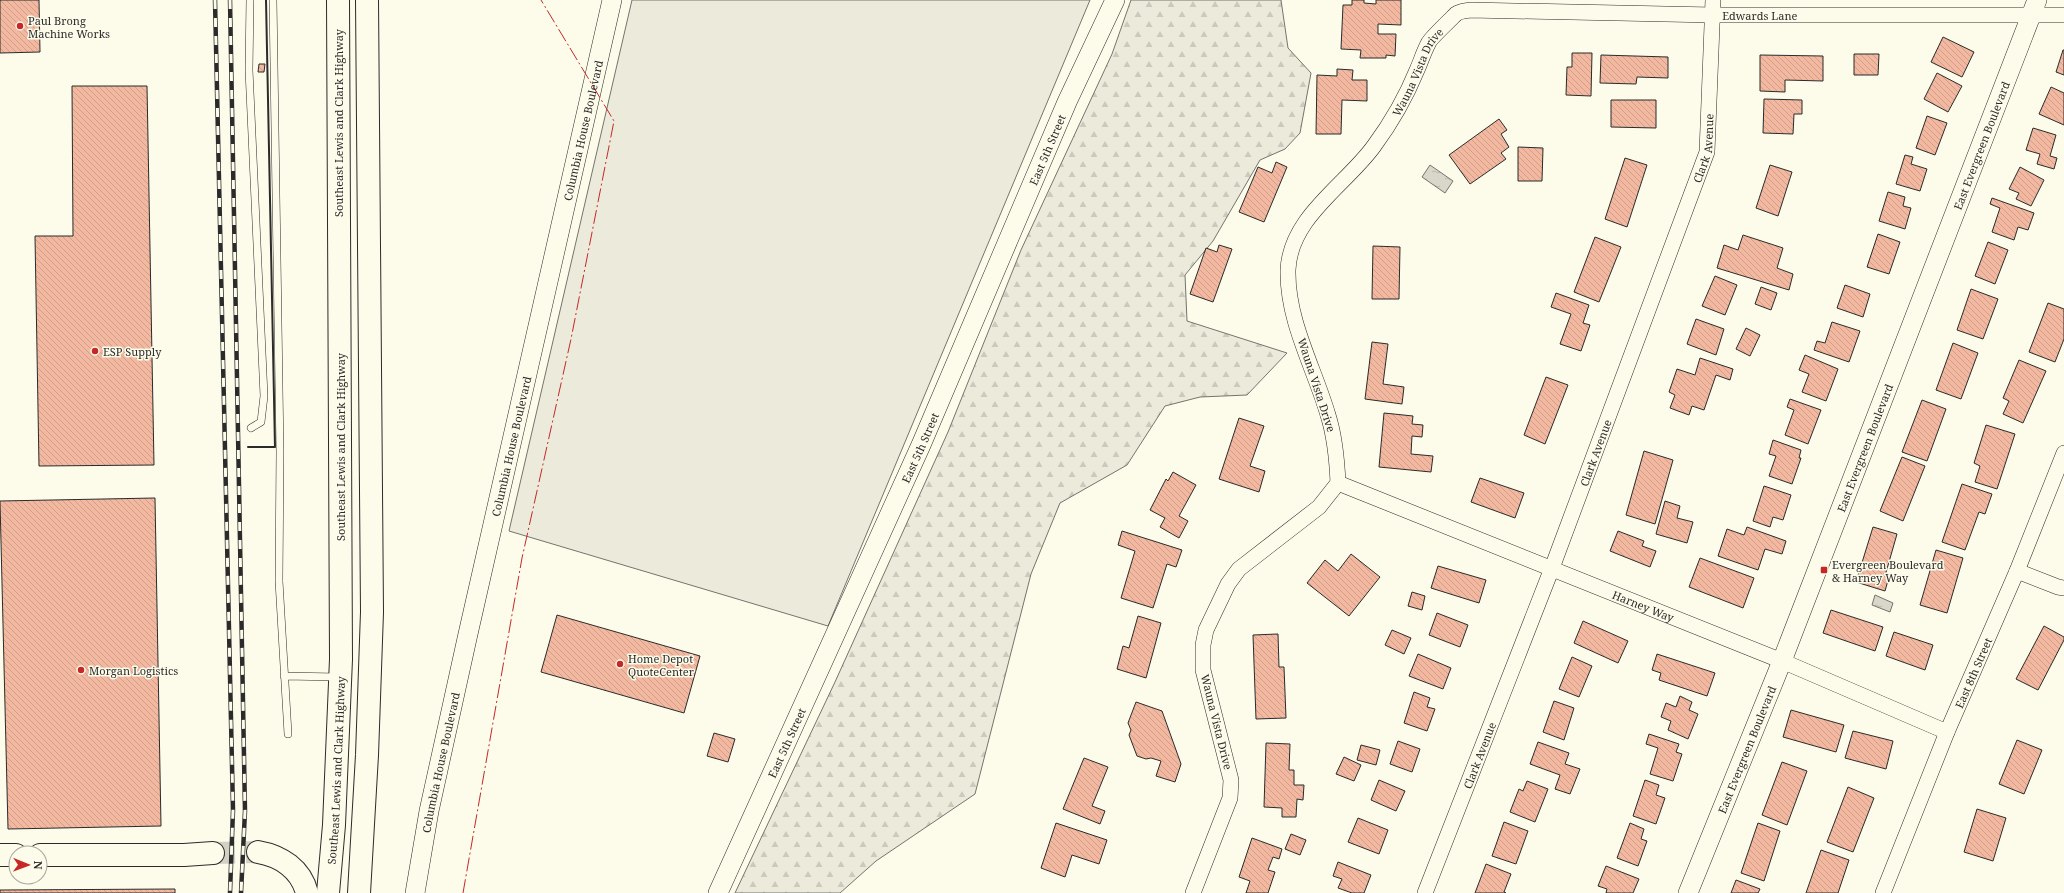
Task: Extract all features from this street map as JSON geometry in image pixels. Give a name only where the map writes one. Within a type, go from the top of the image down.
[{"type":"highway","name":"Southeast Lewis and Clark Highway","points":[[328,893],[334,825],[340,677],[338,0]]},
{"type":"highway","points":[[359,893],[367,755],[372,612],[367,0]]},
{"type":"highway","points":[[258,852],[273,856],[290,865],[299,876],[307,893]]},
{"type":"highway","points":[[48,855],[184,855],[213,853]]},
{"type":"street","name":"Columbia House Boulevard","points":[[416,893],[429,811],[466,642],[612,0]]},
{"type":"street","name":"East 5th Street","points":[[718,893],[921,445],[1067,102],[1115,0]]},
{"type":"street","name":"Clark Avenue","points":[[1425,893],[1552,568],[1707,152],[1713,0]]},
{"type":"street","name":"Edwards Lane","points":[[1457,13],[1470,10],[1713,15],[2034,7],[2064,15]]},
{"type":"street","name":"East Evergreen Boulevard","points":[[1688,893],[1782,661],[2034,7]]},
{"type":"street","name":"Wauna Vista Drive","points":[[1193,893],[1230,798],[1231,780],[1204,670],[1203,645],[1206,630],[1228,584],[1239,569],[1319,507],[1338,483],[1336,450],[1328,415],[1291,305],[1288,290],[1288,268],[1292,246],[1304,225],[1318,207],[1358,167],[1375,146],[1406,94],[1430,41],[1457,13]]},
{"type":"street","name":"East 8th Street","points":[[1883,893],[1947,732],[2018,571],[2064,453]]},
{"type":"street","name":"Harney Way","points":[[1338,483],[1782,661],[1947,732]]},
{"type":"street","points":[[2018,571],[2064,588]]},
{"type":"lane","points":[[250,0],[249,70],[264,396],[261,422],[251,428]]},
{"type":"lane","points":[[272,0],[280,452],[278,581],[288,734]]},
{"type":"lane","points":[[284,676],[340,677]]},
{"type":"green space","points":[[632,0],[1090,0],[828,626],[509,531]]},
{"type":"green space","points":[[1131,0],[1281,0],[1288,48],[1311,73],[1300,133],[1285,149],[1260,160],[1213,241],[1185,275],[1187,321],[1287,353],[1247,395],[1200,397],[1165,406],[1127,465],[1060,503],[1031,574],[975,794],[876,861],[840,893],[735,893],[835,682],[948,432],[1021,250],[1112,54]]},
{"type":"water","points":[[1430,165],[1453,181],[1445,193],[1422,177]]},
{"type":"water","points":[[1875,595],[1893,603],[1890,612],[1872,605]]},
{"type":"building","name":"Paul Brong Machine Works","points":[[0,0],[39,0],[40,52],[0,53]]},
{"type":"building","points":[[1352,0],[1364,0],[1364,3],[1376,4],[1376,0],[1401,0],[1401,25],[1378,24],[1378,34],[1396,34],[1395,56],[1386,55],[1386,58],[1360,58],[1361,50],[1341,49],[1343,5],[1352,5]]},
{"type":"building","points":[[1943,37],[1974,52],[1962,77],[1931,62]]},
{"type":"building","points":[[2064,50],[2064,75],[2056,72]]},
{"type":"building","points":[[1572,53],[1592,53],[1591,96],[1566,95],[1567,67],[1572,67]]},
{"type":"building","points":[[1854,54],[1879,54],[1878,75],[1854,75]]},
{"type":"building","points":[[1601,55],[1668,57],[1668,78],[1637,77],[1636,84],[1600,83]]},
{"type":"building","points":[[1760,55],[1823,56],[1823,81],[1785,80],[1785,92],[1760,91]]},
{"type":"building","points":[[259,64],[265,64],[264,72],[258,72]]},
{"type":"building","points":[[1337,69],[1353,70],[1352,80],[1367,80],[1367,101],[1342,100],[1341,134],[1316,134],[1317,75],[1337,76]]},
{"type":"building","points":[[1937,73],[1962,86],[1948,112],[1924,99]]},
{"type":"building","name":"ESP Supply","points":[[72,86],[147,86],[154,465],[39,466],[35,236],[73,236]]},
{"type":"building","points":[[2051,87],[2064,93],[2064,125],[2039,114]]},
{"type":"building","points":[[1764,99],[1802,100],[1802,114],[1794,114],[1793,134],[1763,133]]},
{"type":"building","points":[[1611,100],[1656,100],[1656,128],[1611,127]]},
{"type":"building","points":[[1927,116],[1947,123],[1935,155],[1916,148]]},
{"type":"building","points":[[1499,119],[1507,130],[1501,134],[1509,147],[1501,153],[1506,159],[1470,184],[1449,155]]},
{"type":"building","points":[[2033,128],[2056,135],[2050,156],[2057,158],[2054,169],[2037,164],[2040,154],[2026,150]]},
{"type":"building","points":[[1518,147],[1543,148],[1542,181],[1518,181]]},
{"type":"building","points":[[1905,155],[1913,157],[1911,164],[1927,169],[1920,191],[1896,184]]},
{"type":"building","points":[[1625,158],[1647,165],[1627,227],[1605,219]]},
{"type":"building","points":[[1276,162],[1287,167],[1264,222],[1239,212],[1258,167],[1272,173]]},
{"type":"building","points":[[1770,165],[1792,172],[1778,216],[1756,208]]},
{"type":"building","points":[[2020,167],[2044,180],[2031,206],[2016,199],[2019,193],[2009,189]]},
{"type":"building","points":[[1888,192],[1905,197],[1903,206],[1911,208],[1905,229],[1879,221]]},
{"type":"building","points":[[1992,198],[2034,213],[2028,230],[2018,227],[2014,240],[1992,232],[2000,208],[1990,204]]},
{"type":"building","points":[[1878,234],[1900,242],[1889,274],[1867,267]]},
{"type":"building","points":[[1743,235],[1783,248],[1777,268],[1793,274],[1789,290],[1717,268],[1724,245],[1738,250]]},
{"type":"building","points":[[1595,237],[1621,247],[1599,302],[1574,292]]},
{"type":"building","points":[[1988,242],[2008,250],[1995,284],[1975,276]]},
{"type":"building","points":[[1219,245],[1232,249],[1213,302],[1190,294],[1206,248],[1217,252]]},
{"type":"building","points":[[1373,246],[1400,247],[1399,299],[1372,299]]},
{"type":"building","points":[[1715,276],[1737,285],[1725,315],[1702,306]]},
{"type":"building","points":[[1845,285],[1870,294],[1863,317],[1837,308]]},
{"type":"building","points":[[1761,287],[1777,293],[1771,310],[1755,304]]},
{"type":"building","points":[[1971,289],[1998,299],[1983,339],[1957,330]]},
{"type":"building","points":[[1556,293],[1589,305],[1583,323],[1590,325],[1581,351],[1560,344],[1571,314],[1551,307]]},
{"type":"building","points":[[2048,303],[2064,309],[2064,339],[2055,362],[2029,352]]},
{"type":"building","points":[[1696,319],[1724,329],[1716,355],[1687,344]]},
{"type":"building","points":[[1832,322],[1860,331],[1849,362],[1814,350],[1817,341],[1825,343]]},
{"type":"building","points":[[1746,328],[1760,335],[1750,356],[1736,349]]},
{"type":"building","points":[[1372,342],[1388,344],[1383,384],[1404,387],[1402,404],[1365,399]]},
{"type":"building","points":[[1953,343],[1978,353],[1961,399],[1936,390]]},
{"type":"building","points":[[1805,355],[1838,369],[1826,401],[1802,392],[1809,374],[1799,370]]},
{"type":"building","points":[[1700,358],[1733,369],[1730,380],[1716,375],[1704,410],[1692,406],[1689,415],[1670,408],[1675,395],[1669,392],[1677,369],[1695,375]]},
{"type":"building","points":[[2019,360],[2046,371],[2023,423],[2003,414],[2009,401],[2003,398]]},
{"type":"building","points":[[1546,377],[1568,385],[1545,444],[1524,435]]},
{"type":"building","points":[[1790,399],[1821,410],[1808,444],[1785,435],[1794,410],[1787,407]]},
{"type":"building","points":[[1922,400],[1946,409],[1927,461],[1902,452]]},
{"type":"building","points":[[1384,413],[1413,416],[1412,424],[1423,425],[1422,437],[1412,436],[1411,454],[1433,456],[1431,472],[1379,467]]},
{"type":"building","points":[[1239,418],[1264,426],[1250,466],[1265,471],[1259,492],[1219,479]]},
{"type":"building","points":[[1986,425],[2015,434],[1997,489],[1975,482],[1980,466],[1974,463]]},
{"type":"building","points":[[1773,440],[1801,450],[1799,458],[1801,458],[1792,484],[1769,476],[1776,456],[1769,454]]},
{"type":"building","points":[[1644,451],[1673,460],[1655,524],[1626,515]]},
{"type":"building","points":[[1902,457],[1925,466],[1903,521],[1880,511]]},
{"type":"building","points":[[1173,472],[1196,485],[1179,516],[1188,521],[1179,538],[1160,527],[1165,518],[1150,510],[1166,479],[1168,481]]},
{"type":"building","points":[[1480,478],[1524,493],[1515,518],[1471,502]]},
{"type":"building","points":[[1962,484],[1992,494],[1985,514],[1979,512],[1965,550],[1942,542]]},
{"type":"building","points":[[1764,486],[1791,495],[1783,520],[1773,517],[1770,527],[1753,521]]},
{"type":"building","name":"Morgan Logistics","points":[[155,498],[161,826],[8,829],[0,501]]},
{"type":"building","points":[[1665,501],[1680,506],[1677,518],[1693,522],[1687,543],[1656,534]]},
{"type":"building","points":[[1747,527],[1786,541],[1782,554],[1765,549],[1758,570],[1718,556],[1727,529],[1744,535]]},
{"type":"building","points":[[1873,527],[1897,534],[1885,576],[1889,577],[1885,591],[1856,582]]},
{"type":"building","points":[[1122,531],[1182,550],[1176,567],[1167,564],[1153,608],[1121,598],[1135,551],[1118,545]]},
{"type":"building","points":[[1618,531],[1644,541],[1642,546],[1656,551],[1650,567],[1610,551]]},
{"type":"building","points":[[1936,550],[1963,558],[1947,613],[1920,605]]},
{"type":"building","points":[[1351,554],[1380,577],[1349,616],[1307,583],[1325,560],[1338,571]]},
{"type":"building","points":[[1700,558],[1754,578],[1743,608],[1689,587]]},
{"type":"building","points":[[1438,566],[1486,580],[1479,603],[1431,588]]},
{"type":"building","points":[[1412,592],[1425,596],[1422,610],[1408,606]]},
{"type":"building","points":[[1831,610],[1883,627],[1875,651],[1823,633]]},
{"type":"building","points":[[1437,613],[1468,625],[1460,647],[1429,635]]},
{"type":"building","name":"Home Depot QuoteCenter","points":[[557,615],[700,656],[684,713],[541,672]]},
{"type":"building","points":[[1138,616],[1161,623],[1146,678],[1117,669],[1123,646],[1129,648]]},
{"type":"building","points":[[1583,621],[1628,641],[1618,663],[1574,643]]},
{"type":"building","points":[[2044,626],[2064,637],[2064,640],[2038,690],[2016,679]]},
{"type":"building","points":[[1392,630],[1411,638],[1404,654],[1385,645]]},
{"type":"building","points":[[1894,632],[1933,645],[1925,670],[1886,656]]},
{"type":"building","points":[[1278,634],[1279,667],[1284,667],[1286,718],[1256,719],[1253,635]]},
{"type":"building","points":[[1418,654],[1451,668],[1443,689],[1409,676]]},
{"type":"building","points":[[1657,654],[1715,673],[1707,696],[1659,680],[1661,673],[1652,670]]},
{"type":"building","points":[[1572,657],[1592,666],[1579,697],[1559,689]]},
{"type":"building","points":[[1414,692],[1430,698],[1427,707],[1435,709],[1427,731],[1404,723]]},
{"type":"building","points":[[1680,696],[1692,702],[1689,710],[1698,714],[1688,739],[1668,730],[1671,721],[1661,717],[1666,703],[1676,707]]},
{"type":"building","points":[[1554,701],[1574,708],[1564,740],[1543,732]]},
{"type":"building","points":[[1136,702],[1162,711],[1181,764],[1175,782],[1156,776],[1161,761],[1137,756],[1129,735],[1131,730],[1128,723]]},
{"type":"building","points":[[1791,710],[1844,725],[1836,752],[1783,737]]},
{"type":"building","points":[[1853,731],[1893,741],[1886,769],[1845,758]]},
{"type":"building","points":[[714,733],[735,739],[728,762],[707,756]]},
{"type":"building","points":[[1649,734],[1679,744],[1676,752],[1682,754],[1673,781],[1650,774],[1658,748],[1646,744]]},
{"type":"building","points":[[2017,740],[2042,750],[2024,794],[1999,784]]},
{"type":"building","points":[[1398,741],[1420,749],[1412,772],[1390,764]]},
{"type":"building","points":[[1538,742],[1569,753],[1565,764],[1580,769],[1570,794],[1555,789],[1560,775],[1530,764]]},
{"type":"building","points":[[1266,743],[1290,744],[1289,770],[1294,770],[1294,785],[1304,785],[1303,800],[1297,799],[1296,817],[1282,817],[1282,808],[1264,807]]},
{"type":"building","points":[[1361,745],[1380,750],[1376,765],[1357,760]]},
{"type":"building","points":[[1344,757],[1361,765],[1354,781],[1336,774]]},
{"type":"building","points":[[1084,758],[1108,767],[1092,806],[1105,811],[1100,824],[1063,809]]},
{"type":"building","points":[[1782,762],[1807,771],[1787,825],[1762,815]]},
{"type":"building","points":[[1379,780],[1405,791],[1396,811],[1371,800]]},
{"type":"building","points":[[1645,780],[1659,785],[1656,795],[1665,798],[1656,824],[1633,816]]},
{"type":"building","points":[[1527,781],[1548,789],[1535,822],[1510,812],[1519,789],[1523,791]]},
{"type":"building","points":[[1848,787],[1874,798],[1853,852],[1827,842]]},
{"type":"building","points":[[1977,809],[2006,818],[1993,861],[1964,852]]},
{"type":"building","points":[[1358,818],[1388,830],[1379,854],[1348,842]]},
{"type":"building","points":[[1504,822],[1528,831],[1516,864],[1492,856]]},
{"type":"building","points":[[1056,823],[1107,840],[1099,864],[1072,855],[1065,877],[1041,868]]},
{"type":"building","points":[[1630,823],[1644,829],[1641,839],[1647,841],[1638,866],[1617,858]]},
{"type":"building","points":[[1758,823],[1780,831],[1764,881],[1741,873]]},
{"type":"building","points":[[1291,834],[1306,840],[1300,855],[1285,849]]},
{"type":"building","points":[[1252,838],[1282,849],[1279,859],[1273,857],[1268,870],[1275,872],[1268,893],[1246,893],[1250,881],[1239,877]]},
{"type":"building","points":[[1821,850],[1849,860],[1838,893],[1806,893]]},
{"type":"building","points":[[1338,862],[1371,875],[1364,893],[1352,893],[1338,888],[1342,879],[1333,876]]},
{"type":"building","points":[[1486,864],[1511,874],[1504,892],[1506,893],[1475,893]]},
{"type":"building","points":[[1606,866],[1639,879],[1633,893],[1606,893],[1607,889],[1598,886]]},
{"type":"building","points":[[1736,880],[1760,889],[1758,893],[1731,893]]},
{"type":"building","points":[[175,889],[175,893],[0,893],[0,890]]},
{"type":"tunnel","points":[[213,853],[258,852]]},
{"type":"railway","points":[[215,0],[233,810],[230,893]]},
{"type":"railway","points":[[230,0],[245,811],[241,893]]},
{"type":"wall","points":[[248,447],[275,447],[266,0]]},
{"type":"power","points":[[463,893],[522,558],[571,339],[614,121],[541,0]]},
{"type":"place","name":"Paul Brong Machine Works","points":[[20,26]]},
{"type":"place","name":"ESP Supply","points":[[95,351]]},
{"type":"place","name":"Evergreen Boulevard & Harney Way","points":[[1824,570]]},
{"type":"place","name":"Home Depot QuoteCenter","points":[[620,664]]},
{"type":"place","name":"Morgan Logistics","points":[[81,670]]}]
